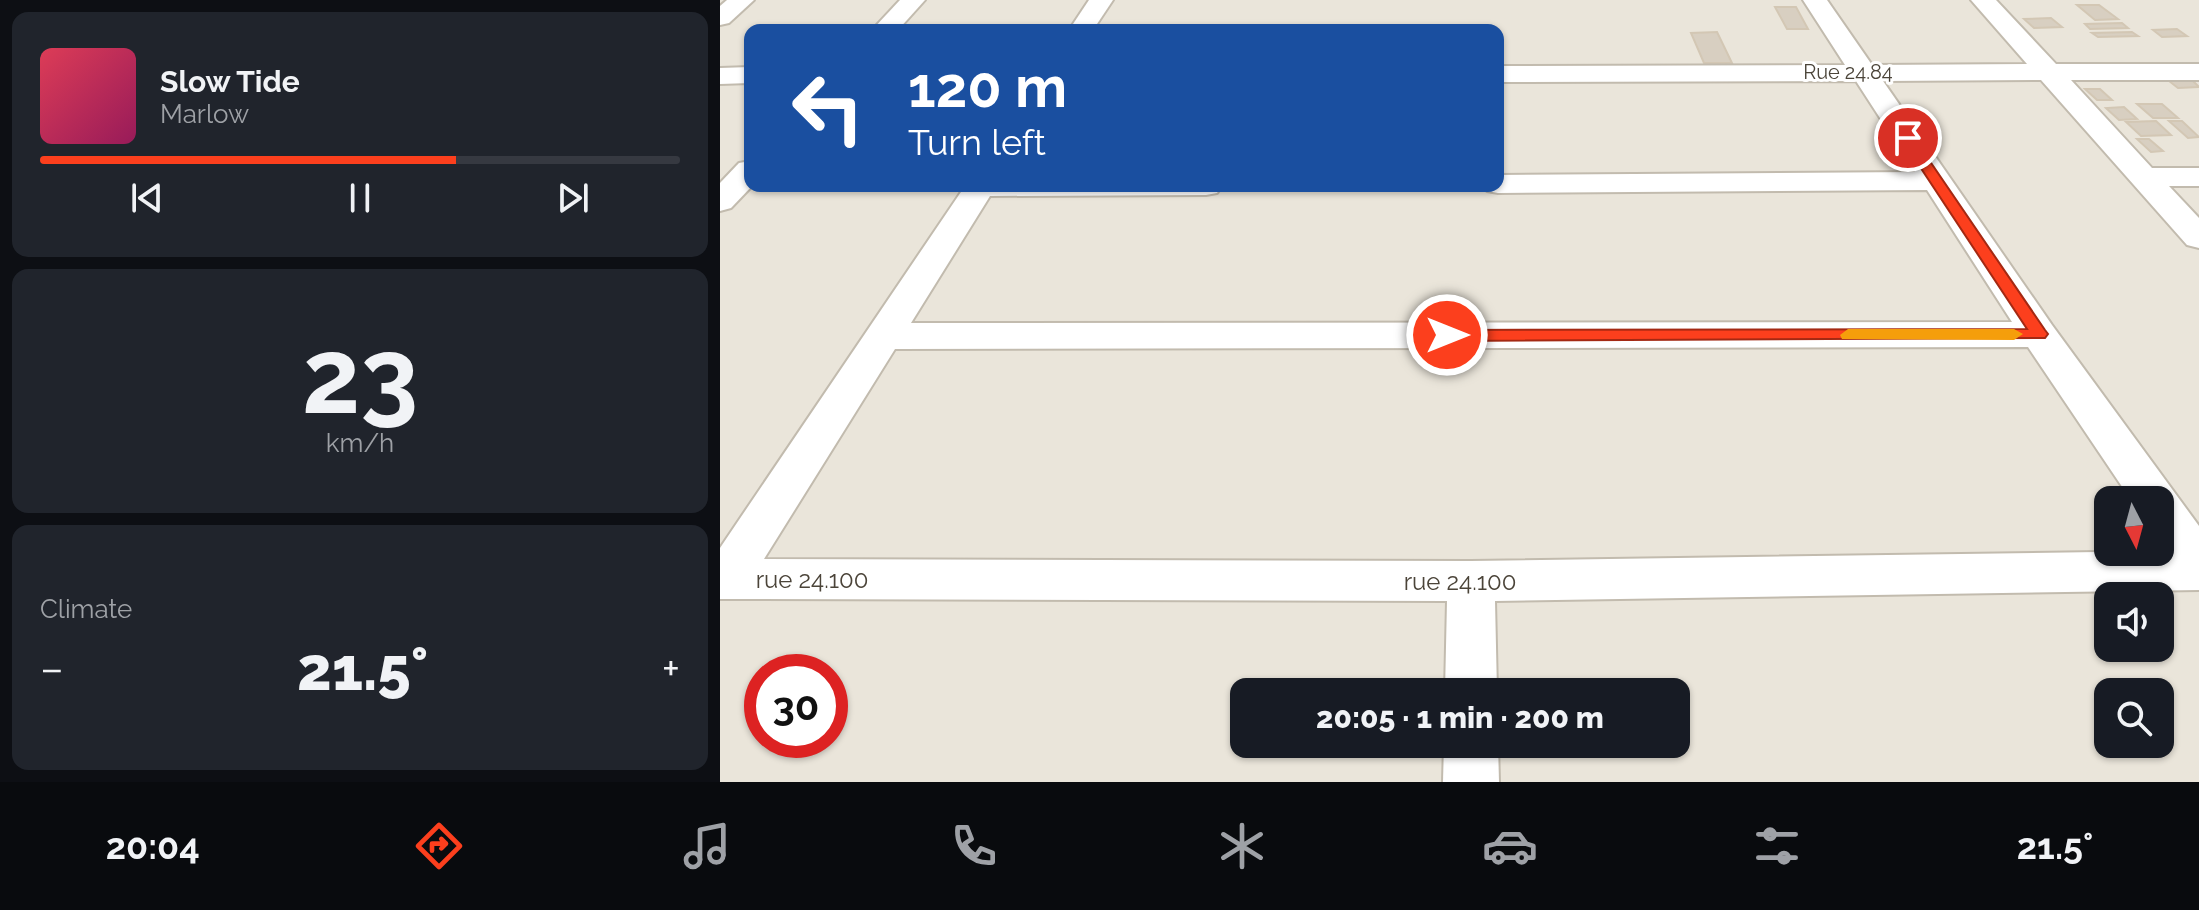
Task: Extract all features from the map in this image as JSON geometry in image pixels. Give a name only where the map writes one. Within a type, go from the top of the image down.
[{"type":"street","points":[[720,1],[741,0]]},
{"type":"street","points":[[720,18],[741,0]]},
{"type":"street","points":[[890,24],[913,0]]},
{"type":"street","points":[[1085,24],[1101,0]]},
{"type":"street","points":[[1815,0],[2039,334],[2145,486]]},
{"type":"street","points":[[1983,0],[2199,238]]},
{"type":"street","name":"Rue 24.84","points":[[1504,74],[2199,72]]},
{"type":"street","points":[[720,76],[744,75]]},
{"type":"street","points":[[720,201],[744,176]]},
{"type":"street","points":[[2143,177],[2199,177]]},
{"type":"street","points":[[1504,184],[1936,181]]},
{"type":"street","points":[[723,578],[886,336],[978,192]]},
{"type":"street","points":[[886,336],[2039,334]]},
{"type":"street","points":[[2174,527],[2199,562]]},
{"type":"street","name":"rue 24.100","points":[[723,578],[1471,581],[2199,570]]},
{"type":"street","points":[[1471,581],[1471,678]]},
{"type":"street","points":[[1471,758],[1471,782]]},
{"type":"shaded area","points":[[720,0],[2199,0],[2199,782],[720,782]]},
{"type":"building","points":[[2077,5],[2099,5],[2118,19],[2095,20]]},
{"type":"building","points":[[1775,7],[1796,7],[1808,29],[1787,29]]},
{"type":"building","points":[[2051,18],[2062,27],[2034,28],[2024,19]]},
{"type":"building","points":[[2122,23],[2128,28],[2090,29],[2085,24]]},
{"type":"building","points":[[2177,29],[2187,36],[2162,37],[2153,30]]},
{"type":"building","points":[[1717,32],[1732,63],[1704,63],[1691,33]]},
{"type":"building","points":[[2132,32],[2138,36],[2098,37],[2092,33]]},
{"type":"building","points":[[2192,80],[2199,87],[2178,88],[2169,81]]},
{"type":"building","points":[[2085,89],[2100,89],[2112,100],[2097,100]]},
{"type":"building","points":[[2137,104],[2162,104],[2178,118],[2153,118]]},
{"type":"building","points":[[2124,107],[2137,119],[2119,120],[2106,108]]},
{"type":"building","points":[[2156,121],[2171,135],[2141,136],[2126,122]]},
{"type":"building","points":[[2169,121],[2182,121],[2199,137],[2188,138]]},
{"type":"building","points":[[2137,139],[2149,139],[2163,151],[2151,152]]},
{"type":"slow traffic","points":[[1848,335],[2014,334]]},
{"type":"route","points":[[1447,335],[2039,334],[1908,138]]}]
